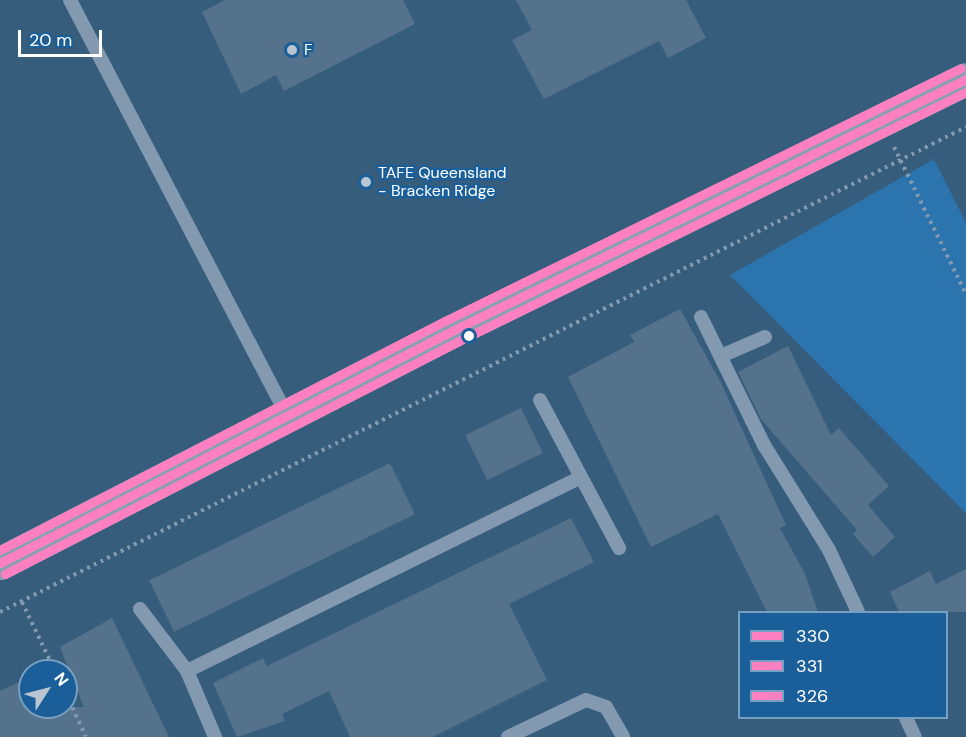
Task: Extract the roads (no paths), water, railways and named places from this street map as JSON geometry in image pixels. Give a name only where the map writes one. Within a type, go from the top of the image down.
[{"type":"main road","points":[[0,563],[287,415],[966,79]]},
{"type":"lane","points":[[70,0],[287,415]]},
{"type":"lane","points":[[701,317],[764,445],[829,550],[858,611]]},
{"type":"lane","points":[[721,356],[765,337]]},
{"type":"lane","points":[[540,400],[578,479],[619,548]]},
{"type":"lane","points":[[187,671],[578,479]]},
{"type":"lane","points":[[141,609],[187,671],[215,737]]},
{"type":"lane","points":[[508,737],[586,700],[606,707],[622,737]]},
{"type":"lane","points":[[907,719],[915,737]]},
{"type":"place","name":"F","points":[[292,50]]},
{"type":"place","name":"TAFE Queensland - Bracken Ridge","points":[[366,182]]}]
